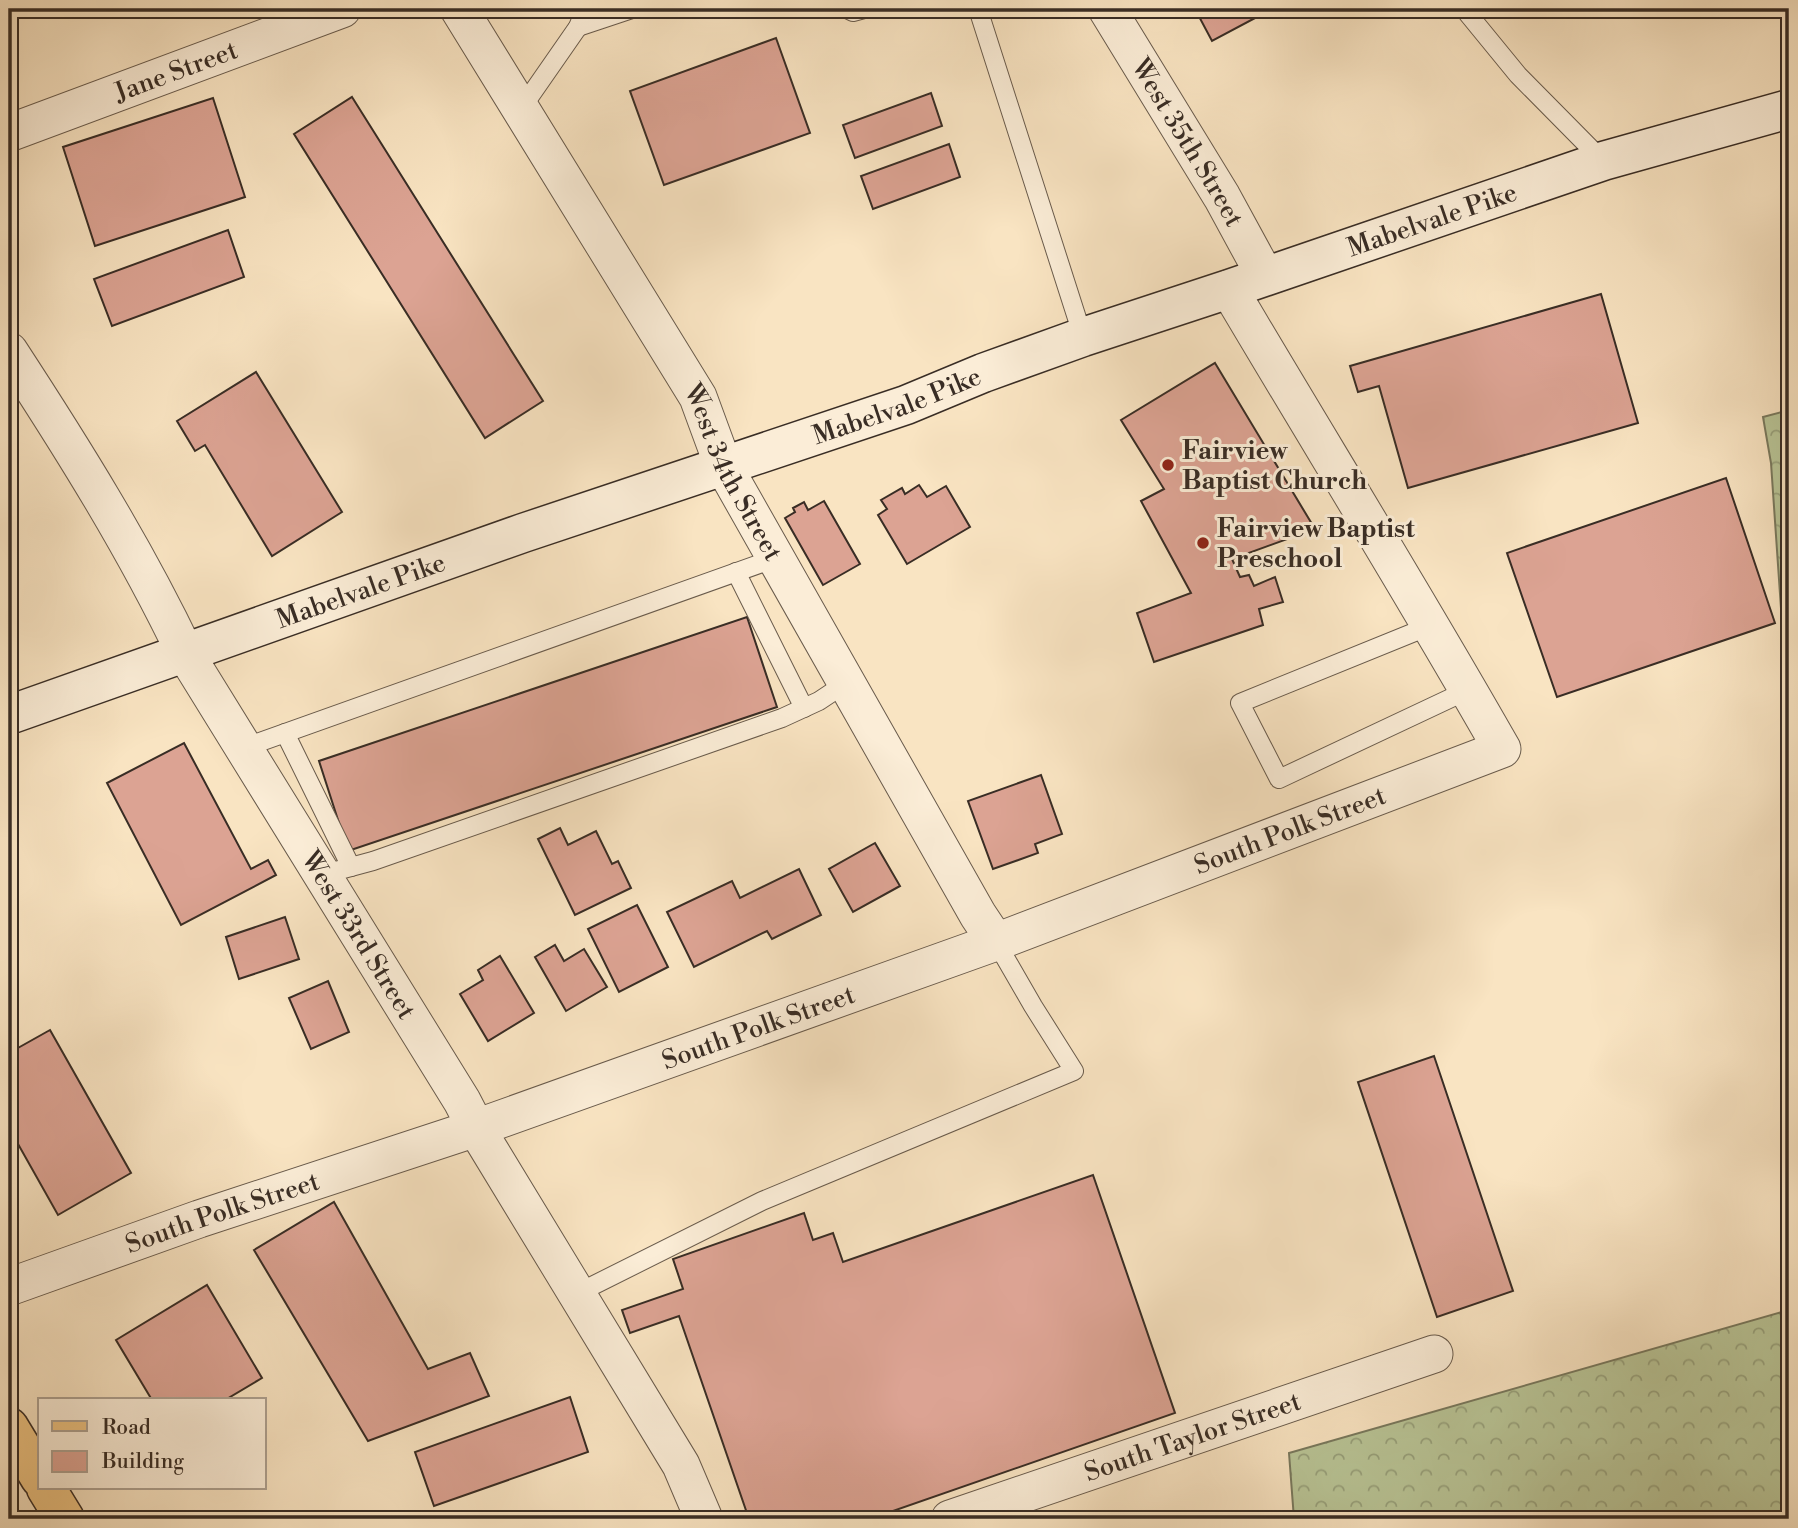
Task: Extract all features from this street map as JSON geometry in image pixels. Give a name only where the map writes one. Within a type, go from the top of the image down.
[{"type":"main road","name":"Mabelvale Pike","points":[[9,715],[723,465],[906,405],[983,373],[1083,337],[1603,161],[1789,109]]},
{"type":"main road","points":[[9,1427],[38,1475]]},
{"type":"main road","points":[[47,1490],[65,1519]]},
{"type":"street","name":"Jane Street","points":[[9,133],[342,9]]},
{"type":"street","name":"West 34th Street","points":[[459,9],[698,397],[723,465],[978,915],[996,942]]},
{"type":"street","name":"West 35th Street","points":[[1107,9],[1222,197],[1265,276]]},
{"type":"street","points":[[1229,289],[1385,552],[1432,625],[1468,690]]},
{"type":"street","name":"West 33rd Street","points":[[9,351],[82,464],[155,590],[185,653],[243,748],[336,871],[476,1128],[681,1465],[705,1519]]},
{"type":"street","name":"South Polk Street","points":[[9,1287],[199,1219],[476,1128],[996,942],[1502,749],[1468,690]]},
{"type":"street","name":"South Taylor Street","points":[[950,1519],[1434,1354]]},
{"type":"lane","points":[[520,109],[578,27],[585,9]]},
{"type":"lane","points":[[578,27],[632,9]]},
{"type":"lane","points":[[847,9],[853,12],[864,9]]},
{"type":"lane","points":[[978,9],[1083,337]]},
{"type":"lane","points":[[1464,9],[1518,75],[1603,161]]},
{"type":"lane","points":[[243,748],[776,558]]},
{"type":"lane","points":[[736,572],[804,708]]},
{"type":"lane","points":[[1432,625],[1240,702],[1279,779],[1468,690]]},
{"type":"lane","points":[[285,733],[336,871],[782,718],[819,701],[846,684]]},
{"type":"lane","points":[[578,1293],[762,1201],[1074,1071],[996,942]]},
{"type":"green space","points":[[1789,410],[1789,725],[1771,463],[1763,417]]},
{"type":"green space","points":[[1789,1310],[1789,1519],[1294,1519],[1289,1453]]},
{"type":"building","points":[[1195,9],[1272,9],[1212,41]]},
{"type":"building","points":[[9,38],[17,54],[9,58]]},
{"type":"building","points":[[776,38],[810,133],[664,185],[630,91]]},
{"type":"building","points":[[931,93],[942,126],[855,158],[843,125]]},
{"type":"building","points":[[352,97],[543,401],[485,438],[294,134]]},
{"type":"building","points":[[213,98],[245,197],[95,246],[63,147]]},
{"type":"building","points":[[949,144],[960,177],[873,209],[861,176]]},
{"type":"building","points":[[228,230],[244,277],[112,326],[94,279]]},
{"type":"building","points":[[1601,294],[1638,423],[1408,488],[1379,386],[1358,392],[1350,366]]},
{"type":"building","points":[[1215,363],[1315,529],[1232,559],[1240,577],[1249,575],[1254,586],[1275,577],[1283,602],[1259,609],[1263,625],[1154,662],[1137,613],[1191,593],[1141,501],[1164,489],[1121,420]]},
{"type":"building","points":[[256,372],[342,512],[272,556],[205,445],[195,451],[177,421]]},
{"type":"building","points":[[1726,478],[1775,623],[1557,697],[1507,553]]},
{"type":"building","points":[[919,485],[927,497],[946,486],[970,527],[907,564],[878,515],[887,509],[881,500],[902,488],[905,494]]},
{"type":"building","points":[[824,501],[860,564],[823,585],[785,518],[795,512],[793,508],[804,502],[808,510]]},
{"type":"building","points":[[747,617],[777,707],[348,851],[319,761]]},
{"type":"building","points":[[184,743],[251,869],[268,860],[276,875],[181,925],[107,783]]},
{"type":"building","points":[[1041,775],[1062,834],[1035,844],[1038,853],[993,869],[968,801]]},
{"type":"building","points":[[560,828],[568,845],[596,831],[612,864],[618,861],[631,888],[575,915],[538,839]]},
{"type":"building","points":[[875,843],[900,886],[853,912],[829,869]]},
{"type":"building","points":[[799,869],[821,915],[772,939],[767,931],[694,967],[667,912],[732,881],[740,898]]},
{"type":"building","points":[[637,905],[668,967],[619,992],[588,929]]},
{"type":"building","points":[[285,917],[299,959],[239,979],[226,937]]},
{"type":"building","points":[[555,945],[564,961],[584,949],[607,987],[566,1011],[535,957]]},
{"type":"building","points":[[500,956],[534,1013],[488,1041],[460,994],[483,980],[478,970]]},
{"type":"building","points":[[328,981],[349,1032],[311,1049],[289,998]]},
{"type":"building","points":[[50,1030],[131,1173],[58,1215],[9,1128],[9,1053]]},
{"type":"building","points":[[1434,1056],[1513,1291],[1437,1317],[1358,1082]]},
{"type":"building","points":[[1093,1175],[1175,1413],[870,1519],[749,1519],[679,1316],[630,1333],[622,1310],[683,1289],[673,1259],[804,1213],[813,1240],[833,1233],[843,1262]]},
{"type":"building","points":[[334,1202],[428,1369],[470,1353],[489,1396],[368,1441],[254,1250]]},
{"type":"building","points":[[207,1285],[262,1378],[228,1398],[151,1398],[116,1340]]},
{"type":"building","points":[[570,1397],[588,1452],[434,1506],[415,1452]]},
{"type":"place","name":"Fairview Baptist Church","points":[[1168,465]]},
{"type":"place","name":"Fairview Baptist Preschool","points":[[1203,543]]}]
